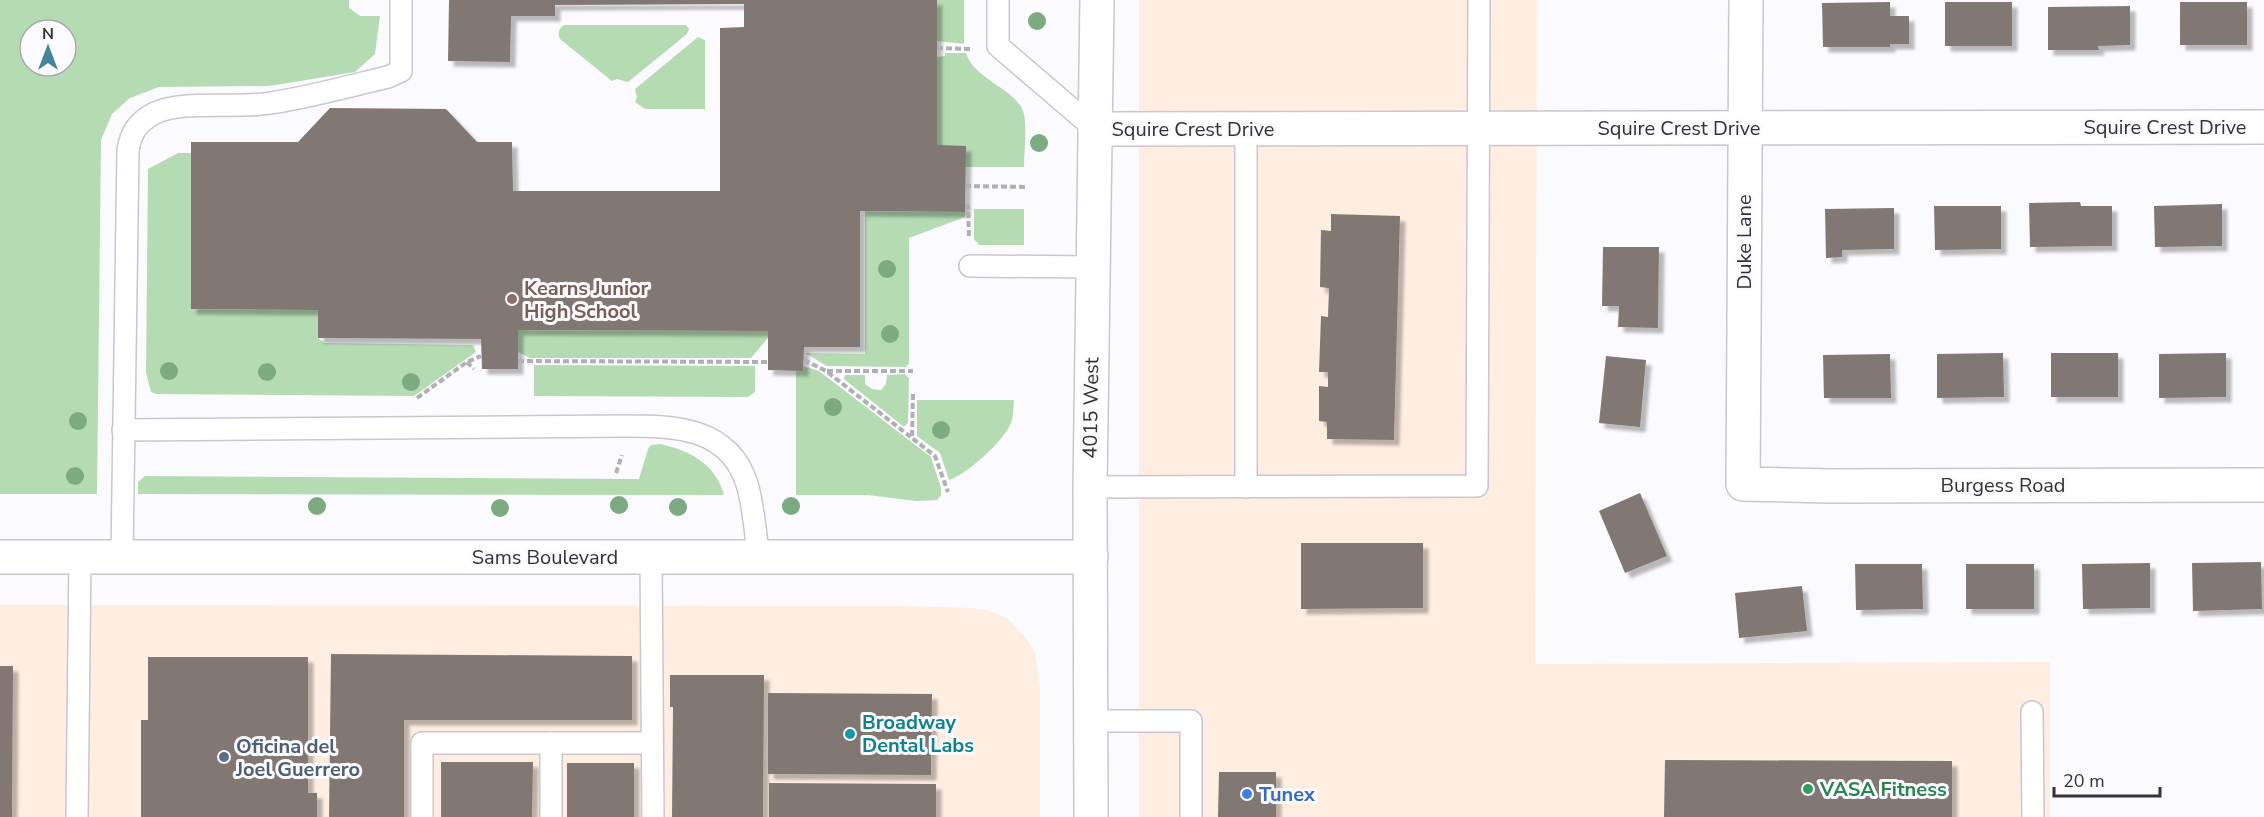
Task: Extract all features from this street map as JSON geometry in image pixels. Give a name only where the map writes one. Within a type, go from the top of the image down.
[{"type":"street","name":"4015 West","points":[[1091,817],[1090,487],[1097,0]]},
{"type":"street","name":"Duke Lane","points":[[1743,484],[1746,0]]},
{"type":"street","name":"Squire Crest Drive","points":[[1095,129],[2264,127]]},
{"type":"street","name":"Burgess Road","points":[[1743,484],[1829,486],[2264,485]]},
{"type":"street","name":"Sams Boulevard","points":[[0,557],[1091,557]]},
{"type":"lane","points":[[122,557],[128,150],[131,134],[138,125],[153,114],[172,107],[270,103],[388,77],[401,71],[401,0]]},
{"type":"lane","points":[[998,0],[998,46],[1095,129]]},
{"type":"lane","points":[[1090,487],[1477,486],[1479,0]]},
{"type":"lane","points":[[1246,129],[1246,487]]},
{"type":"lane","points":[[970,256],[1093,267]]},
{"type":"lane","points":[[123,430],[612,426],[687,428],[728,450],[739,466],[747,485],[759,557]]},
{"type":"lane","points":[[77,817],[80,557]]},
{"type":"lane","points":[[651,557],[652,817]]},
{"type":"lane","points":[[2032,712],[2033,817]]},
{"type":"lane","points":[[1090,721],[1191,721],[1191,817]]},
{"type":"lane","points":[[422,817],[422,744],[652,744]]},
{"type":"lane","points":[[550,817],[551,744]]},
{"type":"path","points":[[937,48],[972,49]]},
{"type":"path","points":[[965,186],[1028,187]]},
{"type":"path","points":[[965,206],[968,206],[970,256]]},
{"type":"path","points":[[412,402],[467,362],[481,356]]},
{"type":"path","points":[[804,360],[826,370],[936,456],[948,492]]},
{"type":"path","points":[[518,361],[526,363],[762,364],[768,362]]},
{"type":"path","points":[[467,362],[474,369]]},
{"type":"path","points":[[826,370],[913,370]]},
{"type":"path","points":[[912,438],[913,394]]},
{"type":"path","points":[[616,473],[624,448]]},
{"type":"shaded area","points":[[1139,0],[1537,0],[1535,664],[2050,662],[2050,817],[1139,817]]},
{"type":"shaded area","points":[[0,605],[908,606],[987,610],[1008,619],[1026,638],[1035,653],[1040,686],[1040,817],[0,817]]},
{"type":"green space","points":[[0,0],[349,0],[349,8],[360,16],[380,16],[375,54],[355,72],[268,86],[159,87],[130,98],[112,114],[101,140],[97,494],[0,494]]},
{"type":"green space","points":[[937,0],[964,0],[964,44],[937,41]]},
{"type":"green space","points":[[564,25],[686,25],[689,29],[687,34],[628,82],[617,79],[612,81],[560,39],[559,31]]},
{"type":"green space","points":[[698,37],[705,40],[705,109],[645,109],[635,102],[637,97],[635,89]]},
{"type":"green space","points":[[945,53],[966,53],[978,71],[1006,91],[1020,106],[1024,114],[1025,127],[1024,167],[966,167],[937,145],[937,57],[945,56]]},
{"type":"green space","points":[[178,153],[191,153],[191,309],[318,310],[318,338],[325,343],[473,345],[476,352],[414,396],[156,394],[151,392],[146,373],[148,169]]},
{"type":"green space","points":[[974,209],[1024,209],[1024,245],[979,245],[974,239]]},
{"type":"green space","points":[[865,211],[965,212],[965,217],[909,238],[909,363],[906,367],[827,366],[805,353],[865,354]]},
{"type":"green space","points":[[518,330],[768,331],[768,338],[751,358],[530,358],[518,352]]},
{"type":"green space","points":[[534,365],[755,366],[755,392],[748,397],[534,396]]},
{"type":"green space","points":[[803,366],[819,371],[931,457],[941,488],[941,495],[937,500],[916,501],[868,495],[796,495],[796,371],[803,371]]},
{"type":"green space","points":[[905,374],[909,378],[908,423],[904,427],[844,379],[845,375],[865,375],[865,384],[872,389],[881,390],[886,384],[887,375]]},
{"type":"green space","points":[[917,400],[1014,400],[1013,418],[993,448],[965,472],[949,480],[940,453],[917,436]]},
{"type":"green space","points":[[660,444],[681,450],[700,460],[715,475],[724,495],[138,494],[138,482],[145,476],[639,479],[648,449],[651,445]]},
{"type":"building","points":[[449,0],[937,0],[937,145],[966,146],[965,212],[860,211],[860,347],[804,347],[803,371],[768,370],[768,331],[518,330],[518,369],[482,369],[481,339],[318,338],[318,310],[191,309],[191,142],[298,142],[330,108],[446,109],[477,142],[512,142],[513,191],[720,191],[720,28],[744,27],[744,4],[555,5],[555,16],[511,16],[510,62],[448,61]]},
{"type":"building","points":[[1890,2],[1890,16],[1909,16],[1909,44],[1890,44],[1890,47],[1823,47],[1822,3]]},
{"type":"building","points":[[1945,2],[2012,2],[2012,46],[1945,46]]},
{"type":"building","points":[[2180,2],[2247,2],[2247,45],[2180,45]]},
{"type":"building","points":[[2130,6],[2130,45],[2098,46],[2099,50],[2048,50],[2048,7]]},
{"type":"building","points":[[2080,202],[2081,206],[2112,206],[2112,246],[2030,247],[2029,203]]},
{"type":"building","points":[[2222,204],[2222,246],[2155,247],[2154,206]]},
{"type":"building","points":[[1934,206],[2001,206],[2001,249],[1935,250]]},
{"type":"building","points":[[1894,208],[1894,249],[1842,250],[1842,257],[1826,258],[1825,209]]},
{"type":"building","points":[[1331,214],[1400,216],[1394,440],[1327,439],[1327,422],[1319,421],[1319,386],[1328,387],[1328,372],[1319,372],[1321,316],[1328,317],[1329,288],[1320,287],[1321,230],[1331,231]]},
{"type":"building","points":[[1603,247],[1659,247],[1658,328],[1618,327],[1619,306],[1602,306]]},
{"type":"building","points":[[2003,353],[2004,397],[1937,398],[1937,354]]},
{"type":"building","points":[[2051,353],[2118,353],[2118,397],[2051,397]]},
{"type":"building","points":[[2226,353],[2226,397],[2159,398],[2159,354]]},
{"type":"building","points":[[1890,354],[1891,398],[1824,398],[1823,355]]},
{"type":"building","points":[[1606,356],[1646,360],[1640,427],[1599,423]]},
{"type":"building","points":[[1640,493],[1667,556],[1625,573],[1599,511]]},
{"type":"building","points":[[1301,543],[1423,543],[1423,608],[1301,609]]},
{"type":"building","points":[[2261,562],[2262,609],[2193,611],[2192,563]]},
{"type":"building","points":[[2150,563],[2150,608],[2083,609],[2082,564]]},
{"type":"building","points":[[1855,564],[1922,564],[1923,609],[1856,610]]},
{"type":"building","points":[[1966,564],[2034,564],[2034,609],[1966,609]]},
{"type":"building","points":[[1802,586],[1807,631],[1739,638],[1735,593]]},
{"type":"building","points":[[331,654],[632,656],[632,720],[404,720],[404,817],[329,817]]},
{"type":"building","name":"Oficina del Joel Guerrero","points":[[148,657],[308,657],[308,793],[317,793],[317,817],[141,817],[141,720],[148,720]]},
{"type":"building","points":[[0,666],[13,666],[12,817],[0,817]]},
{"type":"building","points":[[670,675],[764,675],[763,817],[672,817],[673,707],[670,707]]},
{"type":"building","name":"Broadway Dental Labs","points":[[768,693],[932,694],[931,775],[768,774]]},
{"type":"building","name":"VASA Fitness","points":[[1665,760],[1952,761],[1952,817],[1664,817]]},
{"type":"building","points":[[441,762],[533,762],[532,817],[441,817]]},
{"type":"building","points":[[567,763],[634,763],[634,817],[567,817]]},
{"type":"building","name":"Tunex","points":[[1219,772],[1276,772],[1276,817],[1218,817]]},
{"type":"building","points":[[769,783],[936,784],[936,817],[769,817]]},
{"type":"place","name":"Kearns Junior High School","points":[[512,299]]},
{"type":"place","name":"Broadway Dental Labs","points":[[850,734]]},
{"type":"place","name":"Oficina del Joel Guerrero","points":[[224,757]]},
{"type":"place","name":"VASA Fitness","points":[[1808,789]]},
{"type":"place","name":"Tunex","points":[[1247,794]]}]
